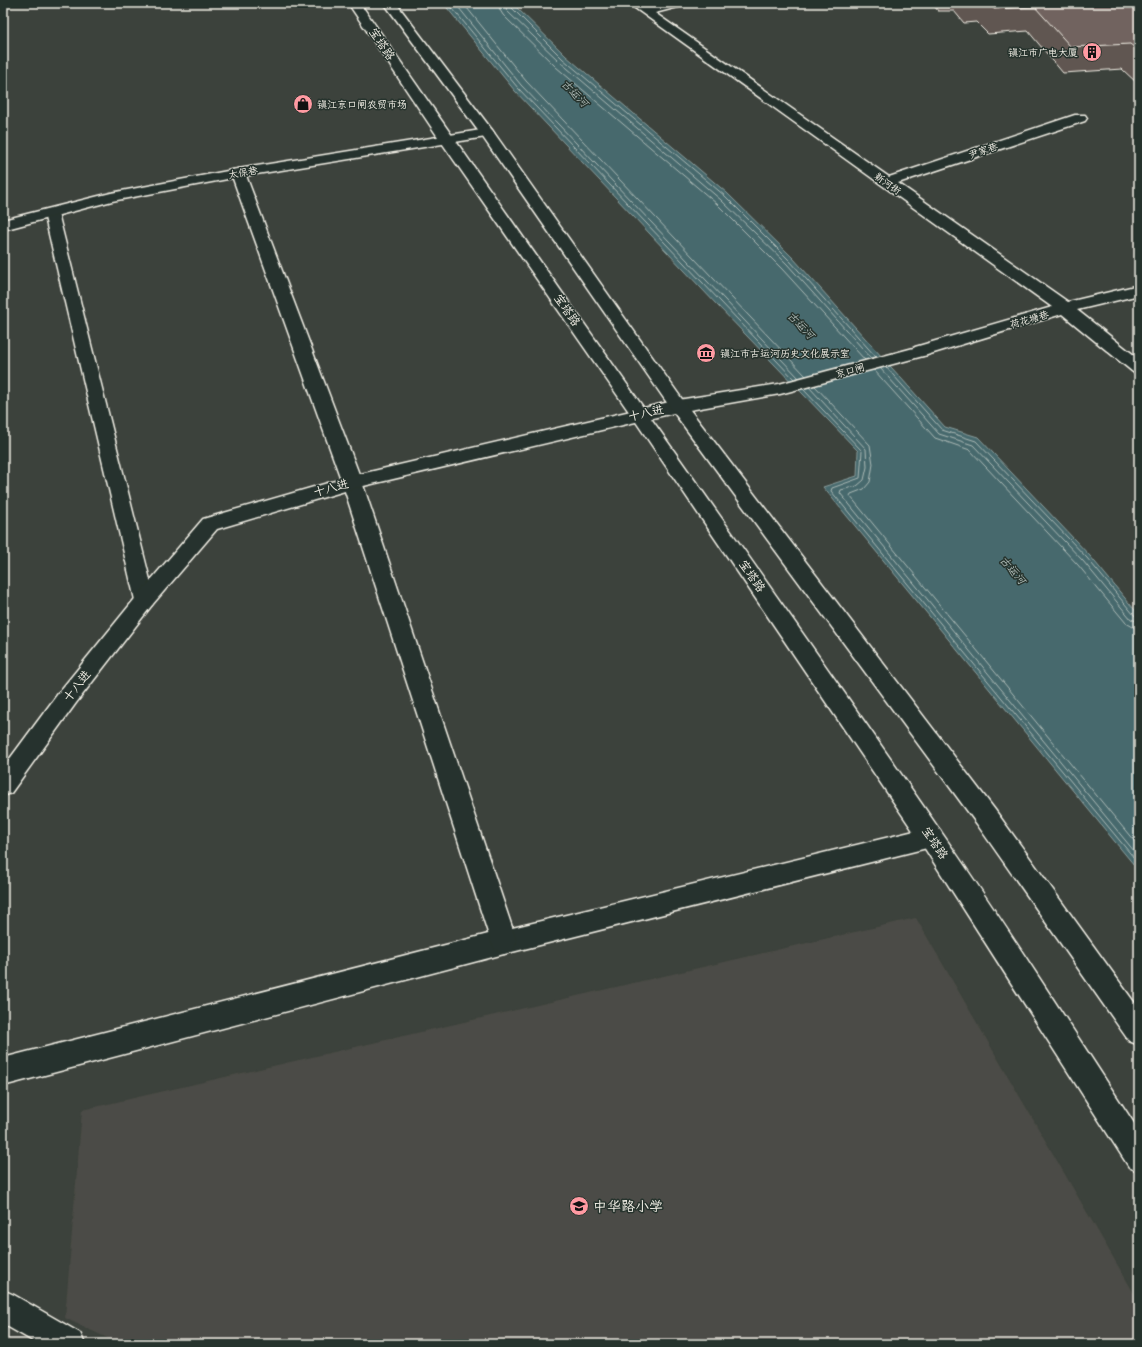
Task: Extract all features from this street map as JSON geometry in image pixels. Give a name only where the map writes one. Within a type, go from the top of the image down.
[{"type":"main road","name":"宝塔路","points":[[354,3],[447,140],[640,415],[931,837],[1139,1157]]},
{"type":"main road","points":[[390,3],[487,133],[678,406],[986,817],[1139,1032]]},
{"type":"main road","name":"新河街","points":[[634,3],[1065,308],[1139,368]]},
{"type":"main road","points":[[646,11],[682,3]]},
{"type":"main road","name":"尹家巷","points":[[887,182],[1080,118]]},
{"type":"main road","name":"太保巷","points":[[3,225],[110,197],[238,173],[487,133]]},
{"type":"main road","points":[[238,173],[352,482],[504,942]]},
{"type":"main road","points":[[51,212],[145,600]]},
{"type":"main road","name":"荷花塘巷","points":[[921,351],[1065,308],[1139,290]]},
{"type":"main road","name":"京口闸","points":[[780,389],[921,351]]},
{"type":"main road","name":"十八进","points":[[3,786],[68,697],[145,600],[210,524],[352,482],[678,406],[780,389]]},
{"type":"main road","points":[[3,1072],[504,942],[931,837]]},
{"type":"main road","points":[[3,1306],[69,1344]]},
{"type":"shaded area","name":"中华路小学","points":[[916,918],[1139,1302],[1139,1344],[120,1344],[65,1318],[82,1110]]},
{"type":"water","name":"古运河","points":[[443,3],[512,3],[566,56],[727,193],[793,258],[945,427],[978,437],[1090,556],[1139,615],[1139,871],[823,487],[857,476],[858,451],[718,306],[515,91]]},
{"type":"building","points":[[988,3],[1139,3],[1139,51],[1130,44],[1071,47],[1035,7],[994,9]]},
{"type":"place","name":"镇江市广电大厦","points":[[1092,52]]},
{"type":"place","name":"镇江京口闸农贸市场","points":[[303,104]]},
{"type":"place","name":"镇江市古运河历史文化展示室","points":[[706,353]]},
{"type":"place","name":"中华路小学","points":[[579,1206]]}]
